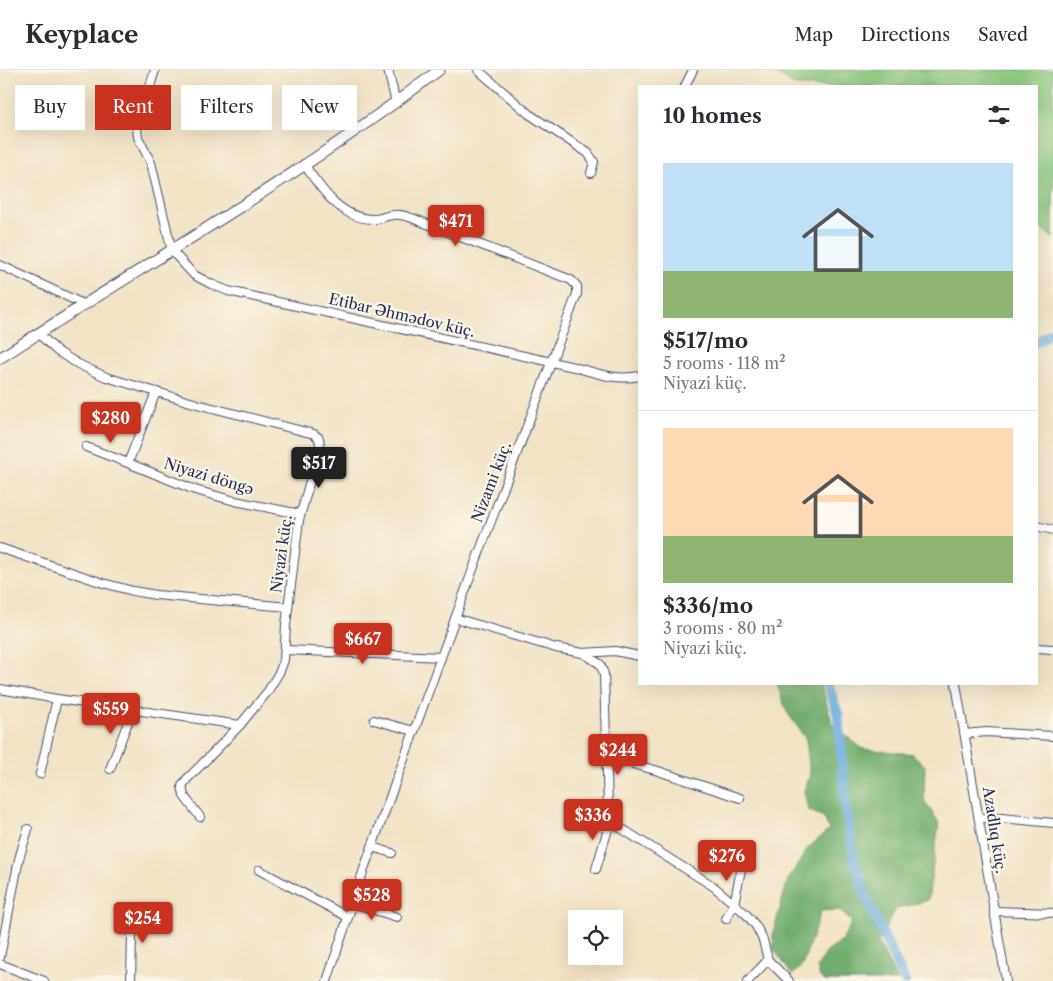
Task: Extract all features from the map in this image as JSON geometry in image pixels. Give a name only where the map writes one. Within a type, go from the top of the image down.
[{"type":"street","points":[[154,70],[138,129],[138,137],[151,163],[172,251]]},
{"type":"street","points":[[388,70],[396,103]]},
{"type":"street","points":[[0,358],[83,304],[172,251],[396,103],[439,70]]},
{"type":"street","points":[[478,70],[529,114],[588,153],[594,162],[591,173]]},
{"type":"street","points":[[685,85],[693,70]]},
{"type":"street","name":"Nizami küç.","points":[[304,164],[320,187],[336,204],[352,214],[370,219],[403,215],[572,280],[577,286],[577,294],[552,363],[455,618],[372,846],[327,981]]},
{"type":"street","name":"Etibar Əhmədov küç.","points":[[172,251],[194,275],[228,290],[617,378],[638,376]]},
{"type":"street","points":[[0,266],[83,304]]},
{"type":"street","name":"Niyazi küç.","points":[[38,333],[57,351],[78,364],[106,377],[314,434],[319,438],[320,445],[300,514],[288,607],[284,660],[268,691],[240,725],[187,778],[182,786],[184,796],[200,817]]},
{"type":"street","points":[[128,463],[156,392]]},
{"type":"street","name":"Niyazi döngə","points":[[86,447],[195,490],[235,501],[300,514]]},
{"type":"street","points":[[1038,526],[1053,530]]},
{"type":"street","points":[[0,548],[103,583],[134,591],[156,595],[288,607]]},
{"type":"street","points":[[455,618],[556,648],[583,653],[615,651],[638,656]]},
{"type":"street","points":[[1038,648],[1053,650]]},
{"type":"street","points":[[285,650],[441,657]]},
{"type":"street","points":[[583,653],[600,664],[604,674],[608,808],[611,819],[619,827],[712,886],[746,914],[756,926],[763,940],[768,960],[789,981]]},
{"type":"street","name":"Azadlıq küç.","points":[[956,685],[1006,981]]},
{"type":"street","points":[[0,689],[240,725]]},
{"type":"street","points":[[40,774],[57,699]]},
{"type":"street","points":[[110,769],[133,709]]},
{"type":"street","points":[[374,720],[414,731]]},
{"type":"street","points":[[965,734],[986,732],[1053,736]]},
{"type":"street","points":[[607,758],[655,770],[740,798]]},
{"type":"street","points":[[979,818],[1002,818],[1053,823]]},
{"type":"street","points":[[596,869],[611,819]]},
{"type":"street","points":[[0,957],[19,859],[28,829]]},
{"type":"street","points":[[372,846],[392,852]]},
{"type":"street","points":[[726,919],[734,904],[744,850]]},
{"type":"street","points":[[259,870],[348,917]]},
{"type":"street","points":[[352,903],[398,917]]},
{"type":"street","points":[[129,908],[132,934],[131,981]]},
{"type":"street","points":[[994,911],[1053,914]]},
{"type":"street","points":[[748,981],[768,960]]},
{"type":"street","points":[[0,964],[44,981]]},
{"type":"green space","points":[[770,70],[1053,70],[1053,238],[1038,226],[1038,85],[794,85]]},
{"type":"green space","points":[[777,685],[821,685],[833,726],[863,749],[913,754],[925,766],[924,800],[939,823],[928,900],[896,909],[878,942],[898,981],[825,981],[820,977],[817,967],[827,952],[842,941],[852,922],[839,910],[821,911],[802,966],[792,975],[774,949],[773,933],[788,880],[808,848],[829,830],[824,817],[808,810],[804,791],[810,775],[806,739],[787,712]]},
{"type":"waterway","points":[[1038,342],[1053,331]]},
{"type":"waterway","points":[[828,685],[838,714],[846,811],[854,857],[867,900],[905,981]]}]
